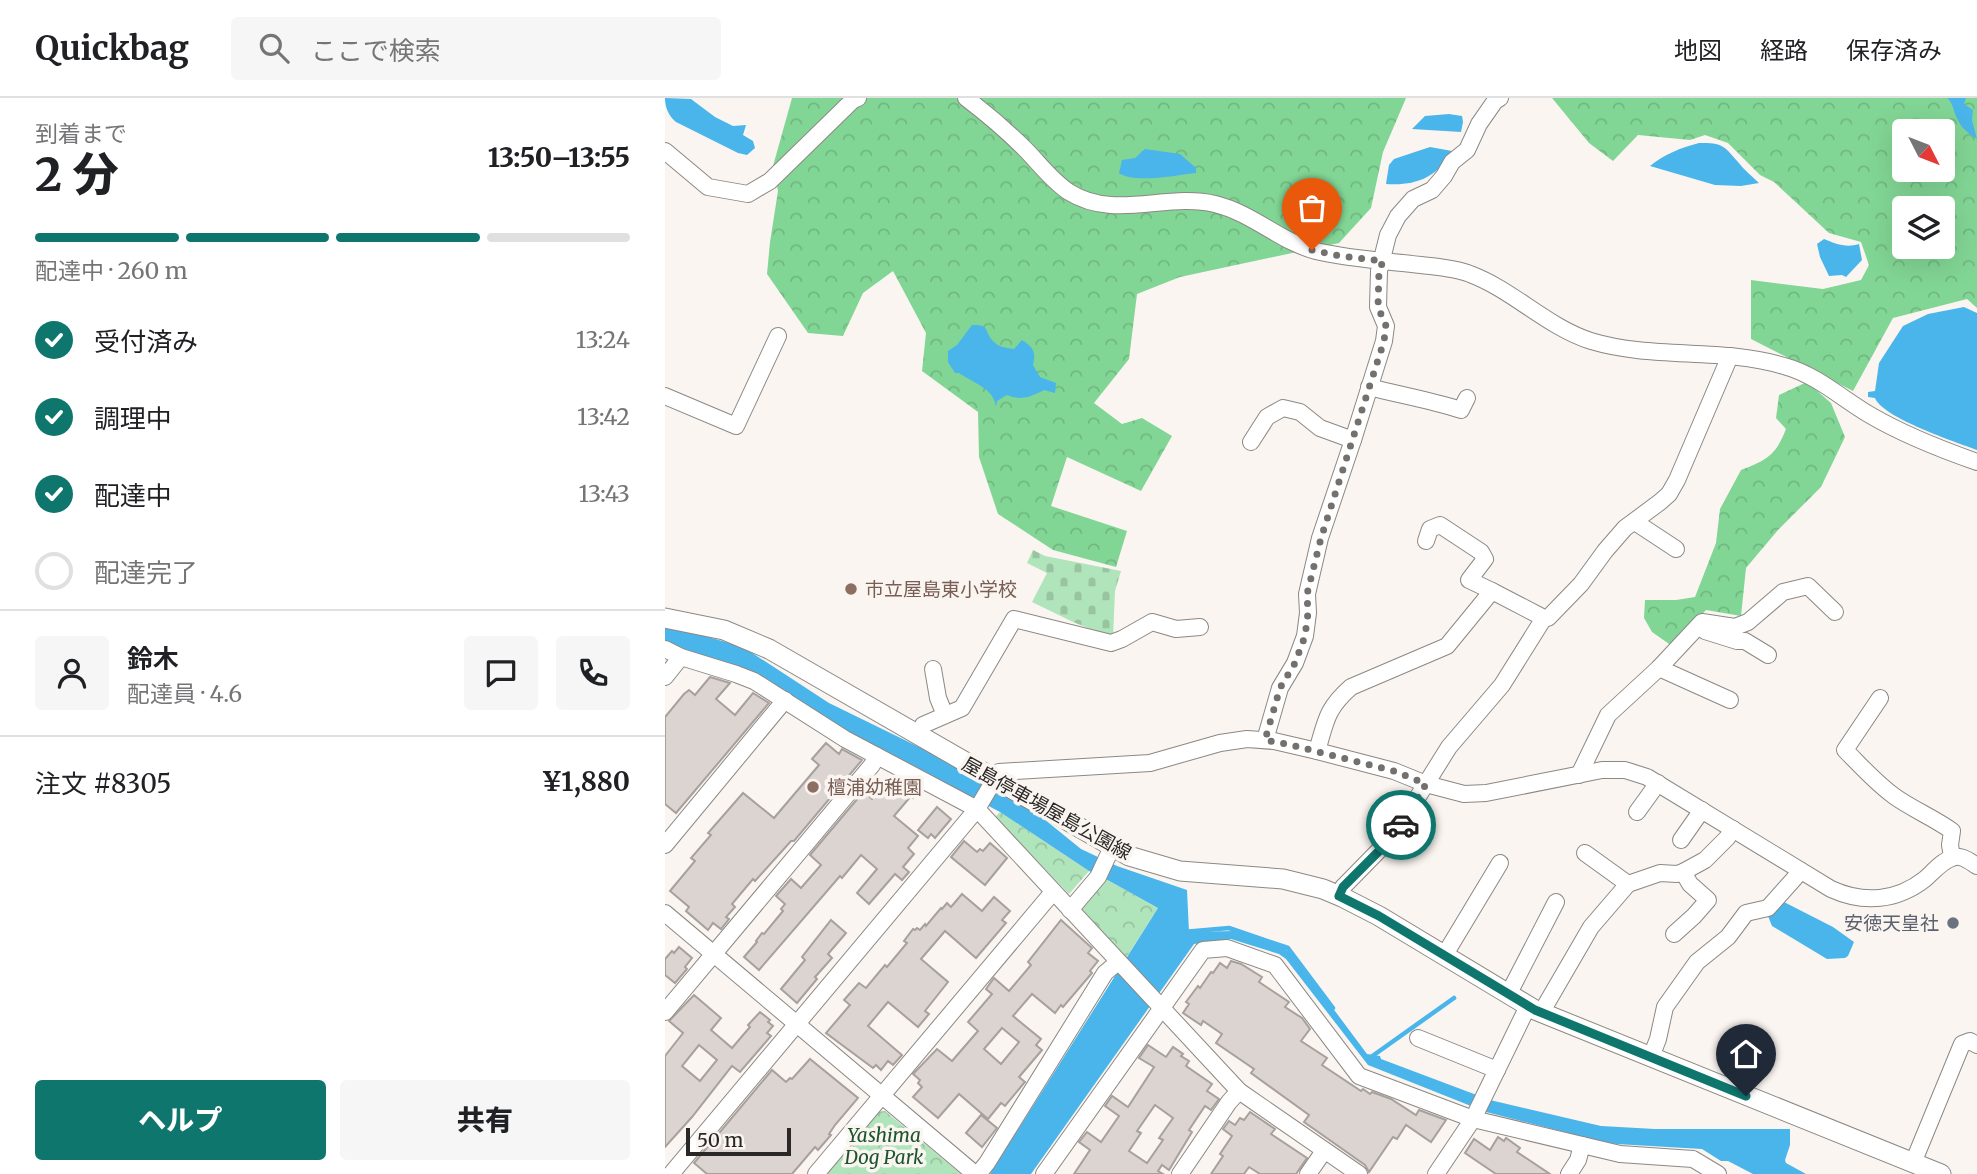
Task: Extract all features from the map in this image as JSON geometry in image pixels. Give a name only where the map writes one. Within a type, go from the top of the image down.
[{"type":"main road","name":"屋島停車場屋島公園線","points":[[665,618],[709,626],[755,642],[995,780],[1109,853],[1180,871],[1273,877],[1303,883],[1339,896],[1370,911],[1535,1010],[1928,1170]]},
{"type":"street","points":[[665,151],[708,187],[748,194],[770,181],[858,98]]},
{"type":"street","points":[[966,98],[988,114],[1069,192],[1092,202],[1111,206],[1196,199],[1249,216],[1312,250],[1340,256],[1441,267],[1469,274],[1508,293],[1566,330],[1613,347],[1763,360],[1811,376],[1869,414],[1901,431],[1977,462]]},
{"type":"street","points":[[1265,740],[1280,688],[1295,663],[1305,636],[1307,594],[1321,538],[1384,341],[1386,326],[1378,307],[1379,271],[1388,235],[1398,216],[1413,200],[1432,190],[1452,162],[1467,150],[1479,124],[1500,98]]},
{"type":"street","points":[[665,397],[736,426],[778,336]]},
{"type":"street","points":[[1339,896],[1343,887],[1394,835],[1457,737],[1502,685],[1545,618],[1581,584],[1625,528],[1669,494],[1730,356]]},
{"type":"street","points":[[1369,387],[1426,398],[1461,410],[1467,398]]},
{"type":"street","points":[[1251,442],[1267,417],[1283,408],[1300,412],[1320,428],[1353,440]]},
{"type":"street","points":[[1635,522],[1675,549]]},
{"type":"street","points":[[1426,541],[1430,529],[1440,524],[1481,552],[1485,559],[1469,580],[1545,618]]},
{"type":"street","points":[[1579,775],[1608,715],[1702,622],[1735,627],[1748,622],[1783,592],[1808,586],[1835,612]]},
{"type":"street","points":[[1317,751],[1325,720],[1338,698],[1351,687],[1447,646],[1492,591]]},
{"type":"street","points":[[917,735],[923,724],[962,708],[1014,619],[1111,643],[1152,622],[1176,629],[1200,627]]},
{"type":"street","points":[[1696,628],[1745,641],[1767,655]]},
{"type":"street","points":[[665,649],[681,657],[745,677],[831,731],[977,809],[1239,1091],[1359,1174]]},
{"type":"street","points":[[665,677],[681,657]]},
{"type":"street","points":[[1658,668],[1730,700]]},
{"type":"street","points":[[933,669],[938,698],[945,716]]},
{"type":"street","points":[[1880,698],[1845,750],[1873,779],[1897,798],[1952,831],[1952,858]]},
{"type":"street","points":[[665,845],[785,700]]},
{"type":"street","points":[[671,1174],[977,809],[999,772],[1150,764],[1220,743],[1247,739],[1317,751],[1394,771],[1453,792],[1475,794],[1602,770],[1625,770],[1658,783],[1843,894],[1868,899],[1905,892],[1952,858],[1960,857],[1977,866]]},
{"type":"street","points":[[665,1012],[873,765],[877,756]]},
{"type":"street","points":[[1637,812],[1658,783]]},
{"type":"street","points":[[1681,840],[1702,810]]},
{"type":"street","points":[[1436,1174],[1476,1114],[1497,1070],[1591,927],[1629,884],[1660,873],[1683,872],[1705,860],[1733,829]]},
{"type":"street","points":[[1070,910],[1098,877],[1109,853]]},
{"type":"street","points":[[1585,853],[1629,884]]},
{"type":"street","points":[[1444,956],[1500,863]]},
{"type":"street","points":[[1651,1057],[1665,1007],[1695,964],[1723,942],[1747,913],[1768,908],[1801,870]]},
{"type":"street","points":[[1674,934],[1708,900],[1690,884],[1683,872]]},
{"type":"street","points":[[816,1174],[1053,892]]},
{"type":"street","points":[[1508,995],[1556,902]]},
{"type":"street","points":[[665,913],[977,1174],[987,1163],[1105,973],[1120,964]]},
{"type":"street","points":[[1044,1174],[1158,1004],[1203,950],[1227,948],[1275,965],[1359,1076],[1582,1145],[1629,1155],[1693,1158],[1709,1172]]},
{"type":"street","points":[[1418,1038],[1447,1041],[1497,1070]]},
{"type":"street","points":[[1928,1170],[1962,1045],[1970,1041],[1977,1045]]},
{"type":"street","points":[[1180,1174],[1239,1091]]},
{"type":"street","points":[[1569,1174],[1578,1160],[1582,1145]]},
{"type":"street","points":[[1308,1174],[1324,1151]]},
{"type":"green space","points":[[792,98],[1406,98],[1383,152],[1371,208],[1339,243],[1180,277],[1137,294],[1129,359],[1094,403],[1122,424],[1142,418],[1172,436],[1141,491],[1067,457],[1051,506],[1127,531],[1116,567],[1053,550],[998,514],[979,457],[978,412],[922,371],[926,333],[893,271],[863,293],[843,336],[808,333],[767,274],[778,191],[773,166]]},
{"type":"green space","points":[[1552,98],[1977,98],[1977,308],[1967,299],[1893,318],[1853,391],[1751,339],[1751,280],[1823,289],[1861,280],[1869,265],[1861,242],[1829,233],[1774,182],[1760,175],[1728,143],[1705,135],[1690,140],[1638,135],[1613,161],[1589,143]]},
{"type":"green space","points":[[1807,382],[1831,403],[1845,437],[1821,487],[1778,530],[1746,568],[1741,616],[1706,610],[1672,646],[1652,632],[1644,618],[1645,600],[1695,597],[1716,543],[1720,509],[1741,470],[1769,456],[1786,429],[1776,418],[1779,395]]},
{"type":"green space","points":[[1033,550],[1045,556],[1121,571],[1115,591],[1113,638],[1032,602],[1047,573],[1027,563]]},
{"type":"green space","points":[[1000,812],[1089,871],[1069,894],[995,817]]},
{"type":"green space","points":[[1104,878],[1158,908],[1126,958],[1081,908]]},
{"type":"green space","name":"Yashima Dog Park","points":[[885,1111],[961,1174],[821,1174],[874,1112]]},
{"type":"water","points":[[665,98],[691,99],[715,117],[733,126],[746,125],[743,135],[753,141],[755,148],[747,155],[738,153],[676,122],[668,112]]},
{"type":"water","points":[[1947,98],[1966,98],[1964,104],[1973,110],[1972,120],[1977,139],[1961,125]]},
{"type":"water","points":[[1425,116],[1462,116],[1461,132],[1412,129]]},
{"type":"water","points":[[1699,143],[1722,146],[1759,183],[1741,186],[1715,185],[1650,166],[1673,152]]},
{"type":"water","points":[[1430,147],[1452,151],[1440,167],[1425,178],[1407,183],[1386,184],[1389,165],[1394,159]]},
{"type":"water","points":[[1145,149],[1180,154],[1196,168],[1196,173],[1135,178],[1119,173],[1122,160],[1135,158]]},
{"type":"water","points":[[1824,239],[1837,244],[1859,244],[1862,260],[1846,277],[1829,276],[1817,244]]},
{"type":"water","points":[[1964,307],[1977,313],[1977,450],[1905,421],[1881,406],[1875,398],[1868,397],[1868,392],[1875,391],[1879,363],[1903,326],[1928,314]]},
{"type":"water","points":[[972,325],[984,327],[993,341],[1003,347],[1014,349],[1022,340],[1026,343],[1032,348],[1033,365],[1040,377],[1056,383],[1055,393],[1044,390],[1022,398],[1007,395],[997,401],[996,407],[987,391],[955,373],[948,362],[948,351],[957,345]]},
{"type":"water","points":[[665,628],[691,632],[743,647],[829,703],[1002,792],[1044,819],[1081,849],[1117,866],[1187,890],[1189,932],[1235,931],[1284,948],[1294,956],[1367,1054],[1380,1056],[1381,1059],[1490,1100],[1601,1126],[1655,1129],[1790,1129],[1786,1163],[1806,1174],[1753,1174],[1728,1161],[1721,1161],[1702,1149],[1616,1144],[1596,1140],[1486,1112],[1368,1065],[1286,959],[1279,954],[1231,939],[1194,944],[1031,1174],[990,1174],[1158,908],[1089,871],[1000,812],[867,745],[714,662],[684,649],[665,646]]},
{"type":"water","points":[[1782,901],[1833,927],[1854,942],[1848,956],[1827,959],[1772,926],[1768,916]]},
{"type":"building","points":[[710,677],[730,683],[716,699],[735,715],[753,693],[769,703],[676,813],[665,804],[665,717],[684,694],[689,690],[695,695]]},
{"type":"building","points":[[826,743],[839,754],[842,749],[862,760],[794,841],[791,841],[755,881],[753,879],[732,904],[735,907],[726,917],[729,919],[721,929],[713,923],[708,930],[686,911],[689,907],[670,891],[695,861],[691,858],[711,835],[708,833],[743,793],[774,818],[819,765],[812,759]]},
{"type":"building","points":[[888,779],[893,783],[896,779],[920,790],[913,798],[911,796],[894,816],[918,836],[908,848],[914,854],[903,867],[909,872],[902,880],[895,874],[869,904],[857,893],[877,869],[861,855],[759,970],[744,957],[783,911],[781,909],[785,904],[776,896],[791,879],[801,888],[821,865],[810,855],[864,791],[872,799]]},
{"type":"building","points":[[937,807],[951,819],[935,838],[931,834],[928,838],[918,830]]},
{"type":"building","points":[[964,841],[977,852],[980,849],[983,851],[990,843],[1007,858],[985,885],[951,857]]},
{"type":"building","points":[[962,894],[982,911],[994,897],[1010,911],[1002,920],[1006,923],[976,958],[945,931],[921,959],[948,982],[925,1011],[929,1014],[918,1027],[888,1002],[868,1026],[902,1055],[893,1065],[888,1061],[881,1070],[876,1065],[873,1068],[826,1033],[850,1005],[844,1000],[859,983],[866,988],[907,943],[904,941],[913,929],[920,930],[925,924],[926,926],[941,908],[947,903],[951,907]]},
{"type":"building","points":[[831,920],[846,933],[828,954],[832,958],[797,1003],[781,989],[805,960],[802,957]]},
{"type":"building","points":[[1061,920],[1092,948],[1088,953],[1098,961],[1090,971],[1092,973],[1055,1013],[1032,994],[1013,1016],[1041,1039],[1036,1045],[1042,1050],[1019,1077],[1025,1082],[1005,1106],[1001,1103],[988,1119],[959,1094],[938,1118],[913,1097],[922,1087],[918,1083],[920,1080],[913,1074],[937,1049],[952,1061],[978,1031],[968,1022],[992,994],[986,989],[994,978],[1009,991],[1031,965],[1028,962]],"holes":[[[1002,1028],[1019,1042],[1001,1064],[984,1049]]]},
{"type":"building","points":[[679,947],[692,958],[675,983],[665,975],[665,959]]},
{"type":"building","points":[[1231,961],[1262,977],[1259,982],[1289,1002],[1285,1007],[1302,1018],[1310,1029],[1301,1041],[1327,1058],[1322,1065],[1361,1091],[1363,1089],[1370,1094],[1372,1092],[1391,1099],[1416,1115],[1419,1110],[1446,1120],[1431,1142],[1406,1125],[1397,1139],[1393,1137],[1369,1172],[1365,1165],[1304,1122],[1309,1115],[1251,1073],[1254,1069],[1216,1043],[1222,1034],[1203,1021],[1201,1025],[1183,1013],[1189,1004],[1186,1002],[1198,986],[1200,988],[1220,963],[1227,968]]},
{"type":"building","points":[[694,995],[721,1018],[711,1030],[732,1048],[760,1012],[773,1026],[767,1033],[771,1036],[740,1072],[732,1066],[665,1147],[665,1056],[683,1033],[669,1021]],"holes":[[[699,1045],[717,1060],[700,1081],[682,1066]]]},
{"type":"building","points":[[1148,1045],[1166,1057],[1173,1047],[1189,1061],[1186,1066],[1212,1084],[1207,1091],[1219,1099],[1211,1110],[1205,1106],[1189,1130],[1192,1132],[1169,1170],[1162,1165],[1158,1171],[1163,1174],[1074,1174],[1090,1150],[1079,1142],[1087,1132],[1101,1142],[1119,1116],[1105,1106],[1112,1096],[1128,1107],[1154,1067],[1139,1058]],"holes":[[[1155,1105],[1173,1118],[1159,1138],[1163,1140],[1147,1163],[1129,1151],[1141,1133],[1137,1131]]]},
{"type":"building","points":[[810,1059],[858,1098],[818,1150],[815,1147],[792,1174],[707,1174],[694,1163],[772,1070],[786,1082]]},
{"type":"building","points":[[1250,1112],[1275,1129],[1271,1134],[1307,1158],[1296,1174],[1260,1174],[1249,1167],[1244,1174],[1211,1174],[1232,1136],[1223,1129],[1229,1121],[1235,1125],[1240,1118],[1244,1120]]},
{"type":"building","points":[[981,1115],[997,1128],[982,1147],[966,1133]]},
{"type":"building","points":[[1498,1137],[1504,1141],[1506,1138],[1520,1148],[1517,1152],[1550,1174],[1496,1174],[1465,1153],[1474,1139],[1490,1150]]},
{"type":"waterway","points":[[1183,932],[1229,928],[1288,948],[1333,1008]]},
{"type":"waterway","points":[[1371,1057],[1454,998]]},
{"type":"way so far","points":[[1312,250],[1383,261],[1379,271],[1378,307],[1386,326],[1384,341],[1321,538],[1307,594],[1305,636],[1295,663],[1280,688],[1265,740],[1394,771],[1426,784],[1401,825]]},
{"type":"place","name":"市立屋島東小学校","points":[[851,589]]},
{"type":"place","name":"檀浦幼稚園","points":[[813,787]]},
{"type":"place","name":"安徳天皇社","points":[[1953,923]]},
{"type":"route","points":[[1401,825],[1343,887],[1339,896],[1379,916],[1535,1010],[1746,1096]]}]
